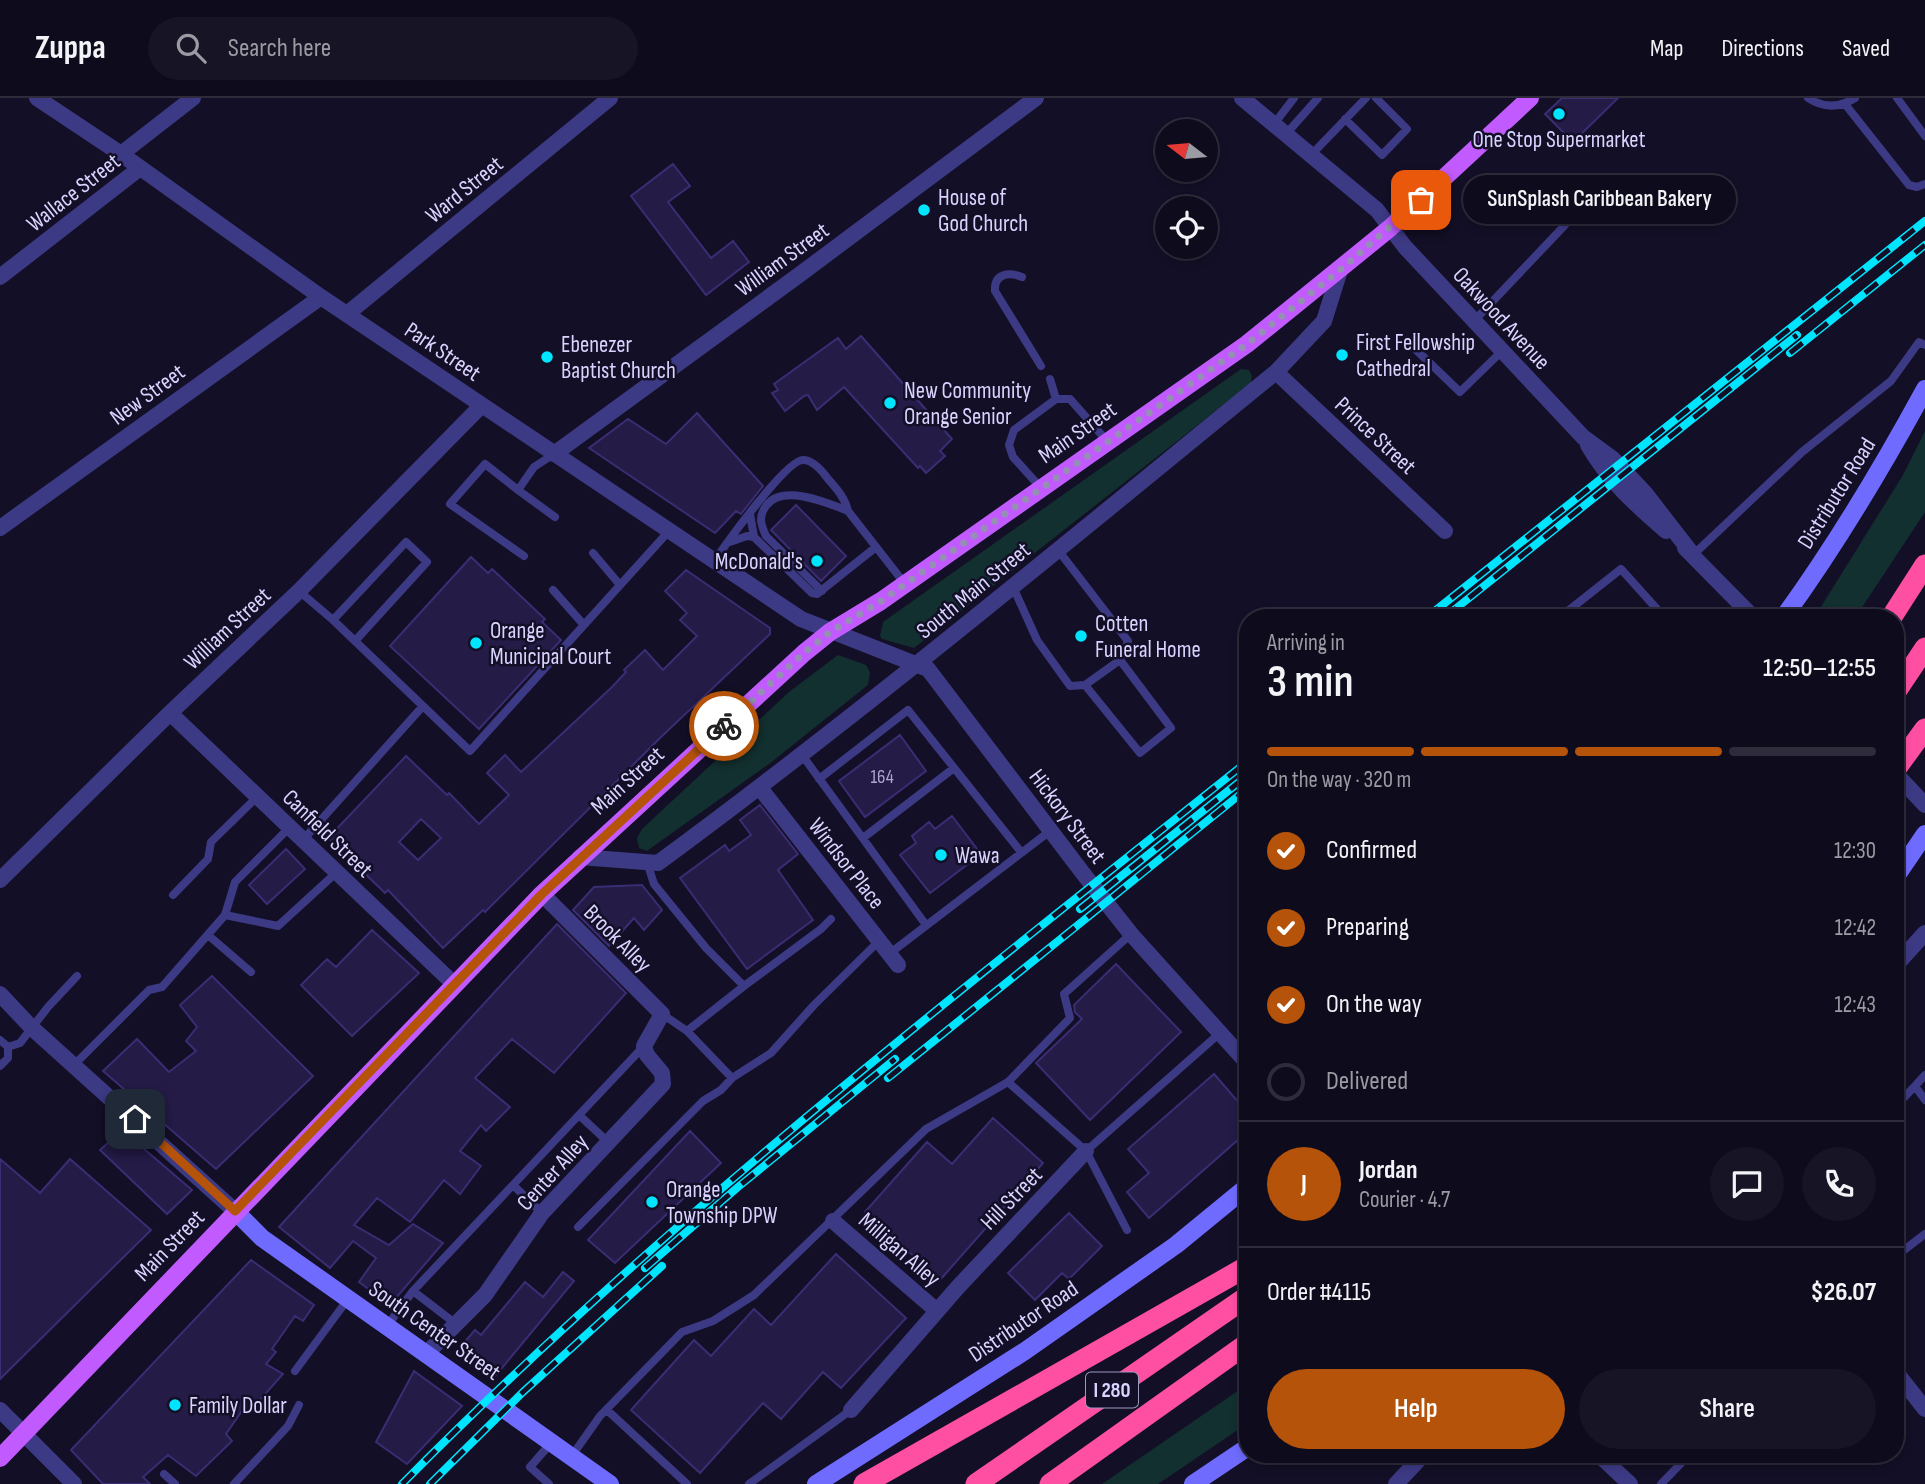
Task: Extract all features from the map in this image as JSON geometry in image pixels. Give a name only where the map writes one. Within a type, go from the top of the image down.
[{"type":"highway","points":[[1897,609],[1925,565]]},
{"type":"highway","points":[[1904,679],[1925,648]]},
{"type":"highway","points":[[1904,758],[1925,729]]},
{"type":"highway","points":[[864,1484],[1239,1271]]},
{"type":"highway","name":"I 280","points":[[976,1484],[1239,1302]]},
{"type":"highway","name":"I 280","points":[[1050,1484],[1239,1349]]},
{"type":"main road","name":"Main Street","points":[[0,1458],[542,894],[804,653],[830,632],[905,584],[1247,344],[1391,228],[1530,98]]},
{"type":"main road","name":"Distributor Road","points":[[1789,609],[1825,559],[1925,389]]},
{"type":"main road","points":[[1904,865],[1925,834]]},
{"type":"main road","name":"Distributor Road","points":[[816,1484],[1025,1351],[1175,1245],[1239,1193]]},
{"type":"main road","name":"South Center Street","points":[[235,1211],[262,1238],[571,1457],[601,1482]]},
{"type":"main road","points":[[1193,1484],[1239,1453]]},
{"type":"street","name":"Park Street","points":[[37,98],[121,154],[321,297],[713,562],[802,619],[830,632]]},
{"type":"street","points":[[121,154],[192,98]]},
{"type":"street","name":"Ward Street","points":[[347,314],[610,98]]},
{"type":"street","name":"William Street","points":[[554,454],[1036,98]]},
{"type":"street","name":"Oakwood Avenue","points":[[1242,98],[1377,210],[1405,247],[1583,437],[1602,469],[1625,495],[1693,555],[1745,609]]},
{"type":"street","name":"Wallace Street","points":[[0,277],[140,168]]},
{"type":"street","name":"South Main Street","points":[[580,857],[658,863],[760,788],[1013,587],[1276,372],[1324,321],[1340,270]]},
{"type":"street","name":"New Street","points":[[0,528],[321,297]]},
{"type":"street","name":"Prince Street","points":[[1276,372],[1445,531]]},
{"type":"street","name":"William Street","points":[[0,880],[299,591],[482,405]]},
{"type":"street","name":"Hickory Street","points":[[830,632],[928,669],[1050,831],[1132,934],[1239,1054]]},
{"type":"street","name":"Canfield Street","points":[[170,713],[455,985]]},
{"type":"street","points":[[1904,781],[1920,799]]},
{"type":"street","name":"Windsor Place","points":[[760,788],[889,953]]},
{"type":"street","name":"Brook Alley","points":[[542,894],[662,1014]]},
{"type":"street","points":[[1904,956],[1925,933]]},
{"type":"street","points":[[0,994],[32,1028],[235,1211]]},
{"type":"street","points":[[644,1046],[662,1014]]},
{"type":"street","name":"Center Alley","points":[[426,1354],[485,1295],[542,1213],[663,1084],[662,1073],[647,1055],[644,1046]]},
{"type":"street","name":"Hill Street","points":[[851,1410],[937,1311],[1086,1151]]},
{"type":"street","name":"Milligan Alley","points":[[832,1221],[937,1311]]},
{"type":"street","points":[[1904,1382],[1925,1409]]},
{"type":"street","points":[[0,1410],[74,1484]]},
{"type":"street","points":[[1396,1484],[1416,1463]]},
{"type":"street","points":[[1608,1463],[1630,1484]]},
{"type":"lane","points":[[1280,129],[1294,98]]},
{"type":"lane","points":[[1280,129],[1318,98]]},
{"type":"lane","points":[[1311,155],[1366,98]]},
{"type":"lane","points":[[1345,120],[1382,155],[1407,129],[1376,98]]},
{"type":"lane","points":[[1808,98],[1819,106],[1845,104],[1855,98]]},
{"type":"lane","points":[[1897,98],[1925,136]]},
{"type":"lane","points":[[1845,104],[1909,185],[1917,187],[1925,184]]},
{"type":"lane","points":[[1474,321],[1565,225]]},
{"type":"lane","points":[[1022,277],[1011,272],[1001,276],[995,285],[995,291],[1041,366]]},
{"type":"lane","points":[[1693,555],[1793,460],[1891,381],[1919,342],[1925,345]]},
{"type":"lane","points":[[1411,345],[1460,392],[1502,351]]},
{"type":"lane","points":[[1050,379],[1056,399]]},
{"type":"lane","points":[[1041,488],[1013,457],[1009,445],[1014,430],[1056,399],[1070,399],[1107,441]]},
{"type":"lane","points":[[518,490],[534,467],[554,454]]},
{"type":"lane","points":[[713,562],[794,463],[803,460],[813,463],[825,475],[845,500],[848,511],[905,584]]},
{"type":"lane","points":[[524,556],[450,504],[485,464],[555,517]]},
{"type":"lane","points":[[822,591],[766,536],[761,517],[769,502],[786,495],[815,499],[848,511]]},
{"type":"lane","points":[[750,514],[754,537]]},
{"type":"lane","points":[[299,591],[470,751],[669,531]]},
{"type":"lane","points":[[726,543],[747,536],[754,537],[812,593],[822,591],[876,547]]},
{"type":"lane","points":[[333,620],[406,542],[427,562],[355,641]]},
{"type":"lane","points":[[1013,587],[1037,640],[1070,686],[1086,685],[1120,660],[1128,641],[1058,550]]},
{"type":"lane","points":[[593,553],[620,585]]},
{"type":"lane","points":[[1570,609],[1621,569],[1657,609]]},
{"type":"lane","points":[[553,590],[584,625]]},
{"type":"lane","points":[[1086,685],[1140,753],[1171,728],[1120,660]]},
{"type":"lane","points":[[303,840],[423,706]]},
{"type":"lane","points":[[819,779],[908,710],[1021,852]]},
{"type":"lane","points":[[802,755],[926,925]]},
{"type":"lane","points":[[863,838],[954,768]]},
{"type":"lane","points":[[173,895],[208,859],[211,842],[258,796]]},
{"type":"lane","points":[[75,1064],[149,990],[162,987],[225,915],[235,882],[290,827]]},
{"type":"lane","points":[[578,1227],[703,1101],[771,1053],[814,1005],[889,953],[1050,831]]},
{"type":"lane","points":[[647,862],[654,884],[706,948],[744,986]]},
{"type":"lane","points":[[225,915],[278,926],[337,872]]},
{"type":"lane","points":[[687,1031],[831,919]]},
{"type":"lane","points":[[571,1457],[607,1410],[682,1332],[713,1321],[754,1295],[926,1129],[1008,1082],[1070,1018],[1064,994],[1132,934]]},
{"type":"lane","points":[[208,935],[251,972]]},
{"type":"lane","points":[[8,1047],[20,1043],[77,976]]},
{"type":"lane","points":[[662,1014],[687,1031],[732,1078]]},
{"type":"lane","name":"Hill Street","points":[[1086,1151],[1220,1033]]},
{"type":"lane","points":[[0,1040],[8,1047],[8,1058],[0,1066]]},
{"type":"lane","points":[[387,1326],[414,1291],[644,1046]]},
{"type":"lane","points":[[1904,1097],[1925,1075]]},
{"type":"lane","points":[[1008,1082],[1086,1151],[1127,1230]]},
{"type":"lane","points":[[1914,1086],[1925,1100]]},
{"type":"lane","points":[[579,1115],[608,1142]]},
{"type":"lane","points":[[513,1185],[542,1213]]},
{"type":"lane","points":[[1904,1250],[1925,1234]]},
{"type":"lane","points":[[414,1291],[456,1324]]},
{"type":"lane","points":[[295,1371],[348,1299]]},
{"type":"lane","points":[[234,1484],[288,1426],[299,1405]]},
{"type":"lane","points":[[607,1410],[687,1484]]},
{"type":"lane","points":[[749,1484],[851,1410]]},
{"type":"lane","points":[[549,1484],[530,1466],[551,1443]]},
{"type":"lane","points":[[1661,1484],[1681,1463]]},
{"type":"lane","points":[[164,1474],[175,1484]]},
{"type":"green space","points":[[1241,369],[1249,370],[1251,383],[914,648],[882,639],[880,636],[883,622]]},
{"type":"green space","points":[[1925,431],[1925,512],[1861,609],[1820,609],[1903,475]]},
{"type":"green space","points":[[838,655],[866,665],[870,672],[868,685],[769,764],[647,851],[639,848],[637,838],[642,829],[789,692]]},
{"type":"green space","points":[[1239,1390],[1239,1429],[1158,1484],[1102,1484]]},
{"type":"building","points":[[1562,98],[1618,98],[1573,142],[1545,114]]},
{"type":"building","points":[[673,164],[690,186],[668,202],[711,258],[733,241],[749,262],[706,295],[631,196]]},
{"type":"building","name":"New Community Orange Senior","points":[[861,336],[952,439],[940,451],[945,456],[926,473],[920,466],[918,468],[844,387],[817,410],[808,395],[785,411],[772,393],[778,390],[774,384],[838,338],[846,349]]},
{"type":"building","points":[[697,413],[763,486],[741,514],[736,511],[715,533],[589,448],[628,419],[666,444]]},
{"type":"building","points":[[796,505],[846,556],[821,581],[771,530]]},
{"type":"building","name":"Orange Municipal Court","points":[[471,557],[488,573],[492,569],[545,619],[542,622],[561,640],[479,729],[390,646]]},
{"type":"building","points":[[686,570],[770,628],[770,634],[661,737],[485,912],[483,910],[443,948],[388,890],[385,893],[328,838],[406,756],[447,795],[449,793],[479,824],[509,795],[487,773],[505,755],[521,772],[612,687],[626,672],[624,670],[645,650],[663,670],[697,636],[680,620],[687,613],[665,591]],"holes":[[[421,819],[441,838],[418,860],[399,842]]]},
{"type":"building","points":[[900,735],[926,771],[865,817],[839,781]]},
{"type":"building","points":[[760,805],[798,854],[778,870],[813,920],[747,969],[680,878],[725,845],[729,851],[751,835],[740,820]]},
{"type":"building","name":"Wawa","points":[[952,816],[981,854],[930,893],[900,855],[916,843],[912,836],[929,822],[935,829]]},
{"type":"building","points":[[286,849],[305,869],[267,904],[249,885]]},
{"type":"building","points":[[642,885],[662,910],[644,930],[634,918],[609,946],[573,910],[594,887]]},
{"type":"building","points":[[557,924],[626,993],[554,1073],[512,1039],[475,1078],[510,1107],[486,1131],[481,1125],[460,1151],[481,1166],[460,1194],[444,1180],[410,1222],[377,1198],[354,1225],[389,1245],[413,1224],[443,1243],[390,1305],[359,1282],[376,1258],[353,1241],[330,1268],[279,1227]]},
{"type":"building","points":[[372,930],[419,973],[352,1036],[301,985],[327,959],[336,967]]},
{"type":"building","points":[[1116,964],[1181,1032],[1090,1120],[1036,1063],[1082,1019],[1075,1012],[1074,1005]]},
{"type":"building","points":[[212,976],[313,1076],[216,1169],[103,1071],[137,1039],[169,1072],[196,1051],[186,1041],[197,1027],[180,1005]]},
{"type":"building","points":[[1214,1074],[1239,1103],[1239,1139],[1149,1218],[1127,1192],[1149,1173],[1128,1149]]},
{"type":"building","points":[[993,1118],[1043,1163],[940,1280],[865,1212],[927,1142],[952,1164]]},
{"type":"building","points":[[122,1130],[192,1190],[167,1214],[100,1150]]},
{"type":"building","name":"Orange Township DPW","points":[[690,1131],[721,1163],[615,1263],[588,1240]]},
{"type":"building","points":[[0,1159],[40,1193],[70,1159],[151,1230],[0,1379]]},
{"type":"building","points":[[1069,1213],[1102,1246],[1069,1279],[1062,1273],[1035,1300],[1008,1273]]},
{"type":"building","points":[[836,1254],[906,1318],[841,1388],[823,1372],[781,1419],[763,1403],[700,1473],[631,1410],[694,1340],[711,1356],[754,1309],[771,1325]]},
{"type":"building","points":[[251,1260],[314,1305],[303,1321],[295,1316],[272,1349],[276,1352],[266,1364],[283,1374],[250,1411],[244,1408],[226,1434],[232,1441],[196,1476],[168,1455],[143,1477],[150,1484],[103,1484],[71,1450]]},
{"type":"building","points":[[563,1272],[574,1281],[492,1380],[457,1351],[475,1330],[481,1335],[525,1282],[543,1297]]},
{"type":"building","points":[[414,1371],[462,1406],[407,1464],[376,1442]]},
{"type":"railway","points":[[1437,609],[1925,221]]},
{"type":"railway","points":[[1790,353],[1925,245]]},
{"type":"railway","points":[[1455,609],[1797,335]]},
{"type":"railway","points":[[402,1484],[501,1387],[708,1200],[922,1022],[1239,768]]},
{"type":"railway","points":[[1080,909],[1239,782]]},
{"type":"railway","points":[[888,1078],[1239,795]]},
{"type":"railway","points":[[645,1268],[738,1187],[895,1059]]},
{"type":"railway","points":[[430,1484],[523,1392],[662,1266]]},
{"type":"way so far","points":[[724,726],[830,632],[881,601],[1247,344],[1391,228],[1421,200]]},
{"type":"place","name":"One Stop Supermarket","points":[[1559,114]]},
{"type":"place","name":"SunSplash Caribbean Bakery","points":[[1421,200]]},
{"type":"place","name":"House of God Church","points":[[924,210]]},
{"type":"place","name":"First Fellowship Cathedral","points":[[1342,355]]},
{"type":"place","name":"Ebenezer Baptist Church","points":[[547,357]]},
{"type":"place","name":"New Community Orange Senior","points":[[890,403]]},
{"type":"place","name":"McDonald's","points":[[817,561]]},
{"type":"place","name":"Cotten Funeral Home","points":[[1081,636]]},
{"type":"place","name":"Orange Municipal Court","points":[[476,643]]},
{"type":"place","name":"Wawa","points":[[941,855]]},
{"type":"place","name":"Orange Township DPW","points":[[652,1202]]},
{"type":"place","name":"Family Dollar","points":[[175,1405]]},
{"type":"route","points":[[135,1119],[235,1211],[542,894],[724,726]]}]
